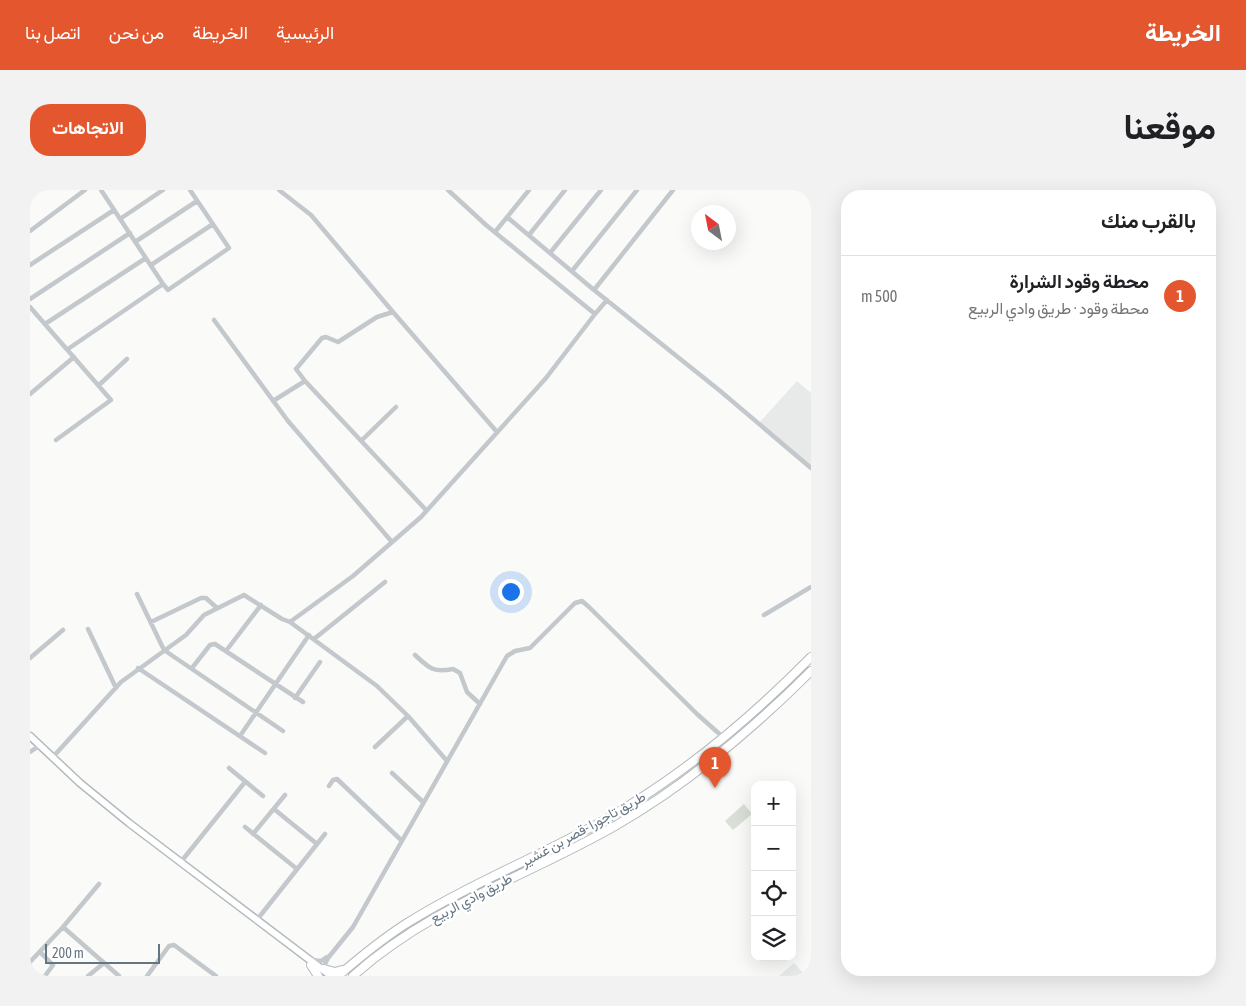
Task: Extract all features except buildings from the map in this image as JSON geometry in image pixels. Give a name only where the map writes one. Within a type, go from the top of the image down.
[{"type":"highway","name":"طريق تاجورا -قصر بن غشير","points":[[338,976],[403,926],[428,911],[549,850],[629,806],[724,738],[811,657]]},
{"type":"highway","name":"طريق وادي الربيع","points":[[355,975],[397,941],[444,912],[596,836],[663,796],[736,741],[811,671]]},
{"type":"highway","points":[[311,963],[318,976]]},
{"type":"highway","points":[[323,971],[335,972],[349,967]]},
{"type":"main road","points":[[30,736],[80,783],[180,863],[311,963],[331,976]]},
{"type":"street","points":[[101,190],[168,290],[229,248],[190,190]]},
{"type":"street","points":[[120,218],[163,190]]},
{"type":"street","points":[[279,190],[312,215],[497,432]]},
{"type":"street","points":[[448,190],[495,232],[595,314]]},
{"type":"street","points":[[454,195],[458,190]]},
{"type":"street","points":[[495,232],[529,190]]},
{"type":"street","points":[[529,235],[565,190]]},
{"type":"street","points":[[550,253],[600,190]]},
{"type":"street","points":[[572,271],[637,190]]},
{"type":"street","points":[[594,290],[673,190]]},
{"type":"street","points":[[30,231],[83,191]]},
{"type":"street","points":[[135,242],[197,201]]},
{"type":"street","points":[[30,265],[114,210]]},
{"type":"street","points":[[507,217],[594,290],[725,395],[811,468]]},
{"type":"street","points":[[151,265],[213,224]]},
{"type":"street","points":[[30,299],[130,233]]},
{"type":"street","points":[[45,324],[146,258]]},
{"type":"street","points":[[68,349],[163,284]]},
{"type":"street","points":[[290,622],[328,596],[414,523],[546,378],[607,300]]},
{"type":"street","points":[[31,309],[110,397],[109,403],[56,440]]},
{"type":"street","points":[[393,312],[377,317],[338,342],[326,337],[322,338],[296,369],[305,381],[426,510]]},
{"type":"street","points":[[214,320],[274,401],[392,542]]},
{"type":"street","points":[[30,394],[74,357]]},
{"type":"street","points":[[99,384],[127,359]]},
{"type":"street","points":[[274,401],[305,381]]},
{"type":"street","points":[[362,440],[396,407]]},
{"type":"street","points":[[314,639],[385,582]]},
{"type":"street","points":[[764,616],[811,587]]},
{"type":"street","points":[[137,594],[164,650],[283,731]]},
{"type":"street","points":[[52,758],[116,688],[138,668],[186,635],[204,614],[244,595],[290,622],[371,681],[408,716],[447,761]]},
{"type":"street","points":[[151,622],[201,598],[206,598],[217,608]]},
{"type":"street","points":[[323,971],[330,955],[353,927],[510,652],[530,648],[575,603],[582,601],[724,738]]},
{"type":"street","points":[[226,651],[261,605]]},
{"type":"street","points":[[88,629],[116,688]]},
{"type":"street","points":[[30,658],[63,630]]},
{"type":"street","points":[[240,736],[309,636]]},
{"type":"street","points":[[192,668],[210,645],[216,644],[303,702]]},
{"type":"street","points":[[414,655],[429,668],[437,671],[454,669],[460,673],[467,692],[480,704]]},
{"type":"street","points":[[295,698],[320,662]]},
{"type":"street","points":[[138,668],[265,753]]},
{"type":"street","points":[[375,747],[408,716]]},
{"type":"street","points":[[30,752],[39,746]]},
{"type":"street","points":[[229,768],[263,796]]},
{"type":"street","points":[[392,773],[423,802]]},
{"type":"street","points":[[329,786],[333,780],[337,779],[401,840]]},
{"type":"street","points":[[180,863],[246,782]]},
{"type":"street","points":[[254,834],[285,795]]},
{"type":"street","points":[[274,809],[317,844]]},
{"type":"street","points":[[245,827],[297,868]]},
{"type":"street","points":[[256,921],[325,834]]},
{"type":"street","points":[[30,962],[64,928],[99,884]]},
{"type":"street","points":[[64,928],[119,976]]},
{"type":"street","points":[[147,976],[169,946],[174,945],[216,976]]},
{"type":"street","points":[[40,952],[53,965],[45,976]]},
{"type":"street","points":[[311,963],[330,955]]},
{"type":"street","points":[[88,976],[104,963]]},
{"type":"street","points":[[30,972],[34,976]]},
{"type":"shaded area","points":[[797,381],[811,393],[811,465],[759,423]]},
{"type":"shaded area","points":[[744,804],[751,813],[751,815],[733,830],[725,821]]},
{"type":"shaded area","points":[[794,963],[806,976],[779,976]]},
{"type":"place","name":"محطة وقود الشرارة","points":[[715,788]]}]
